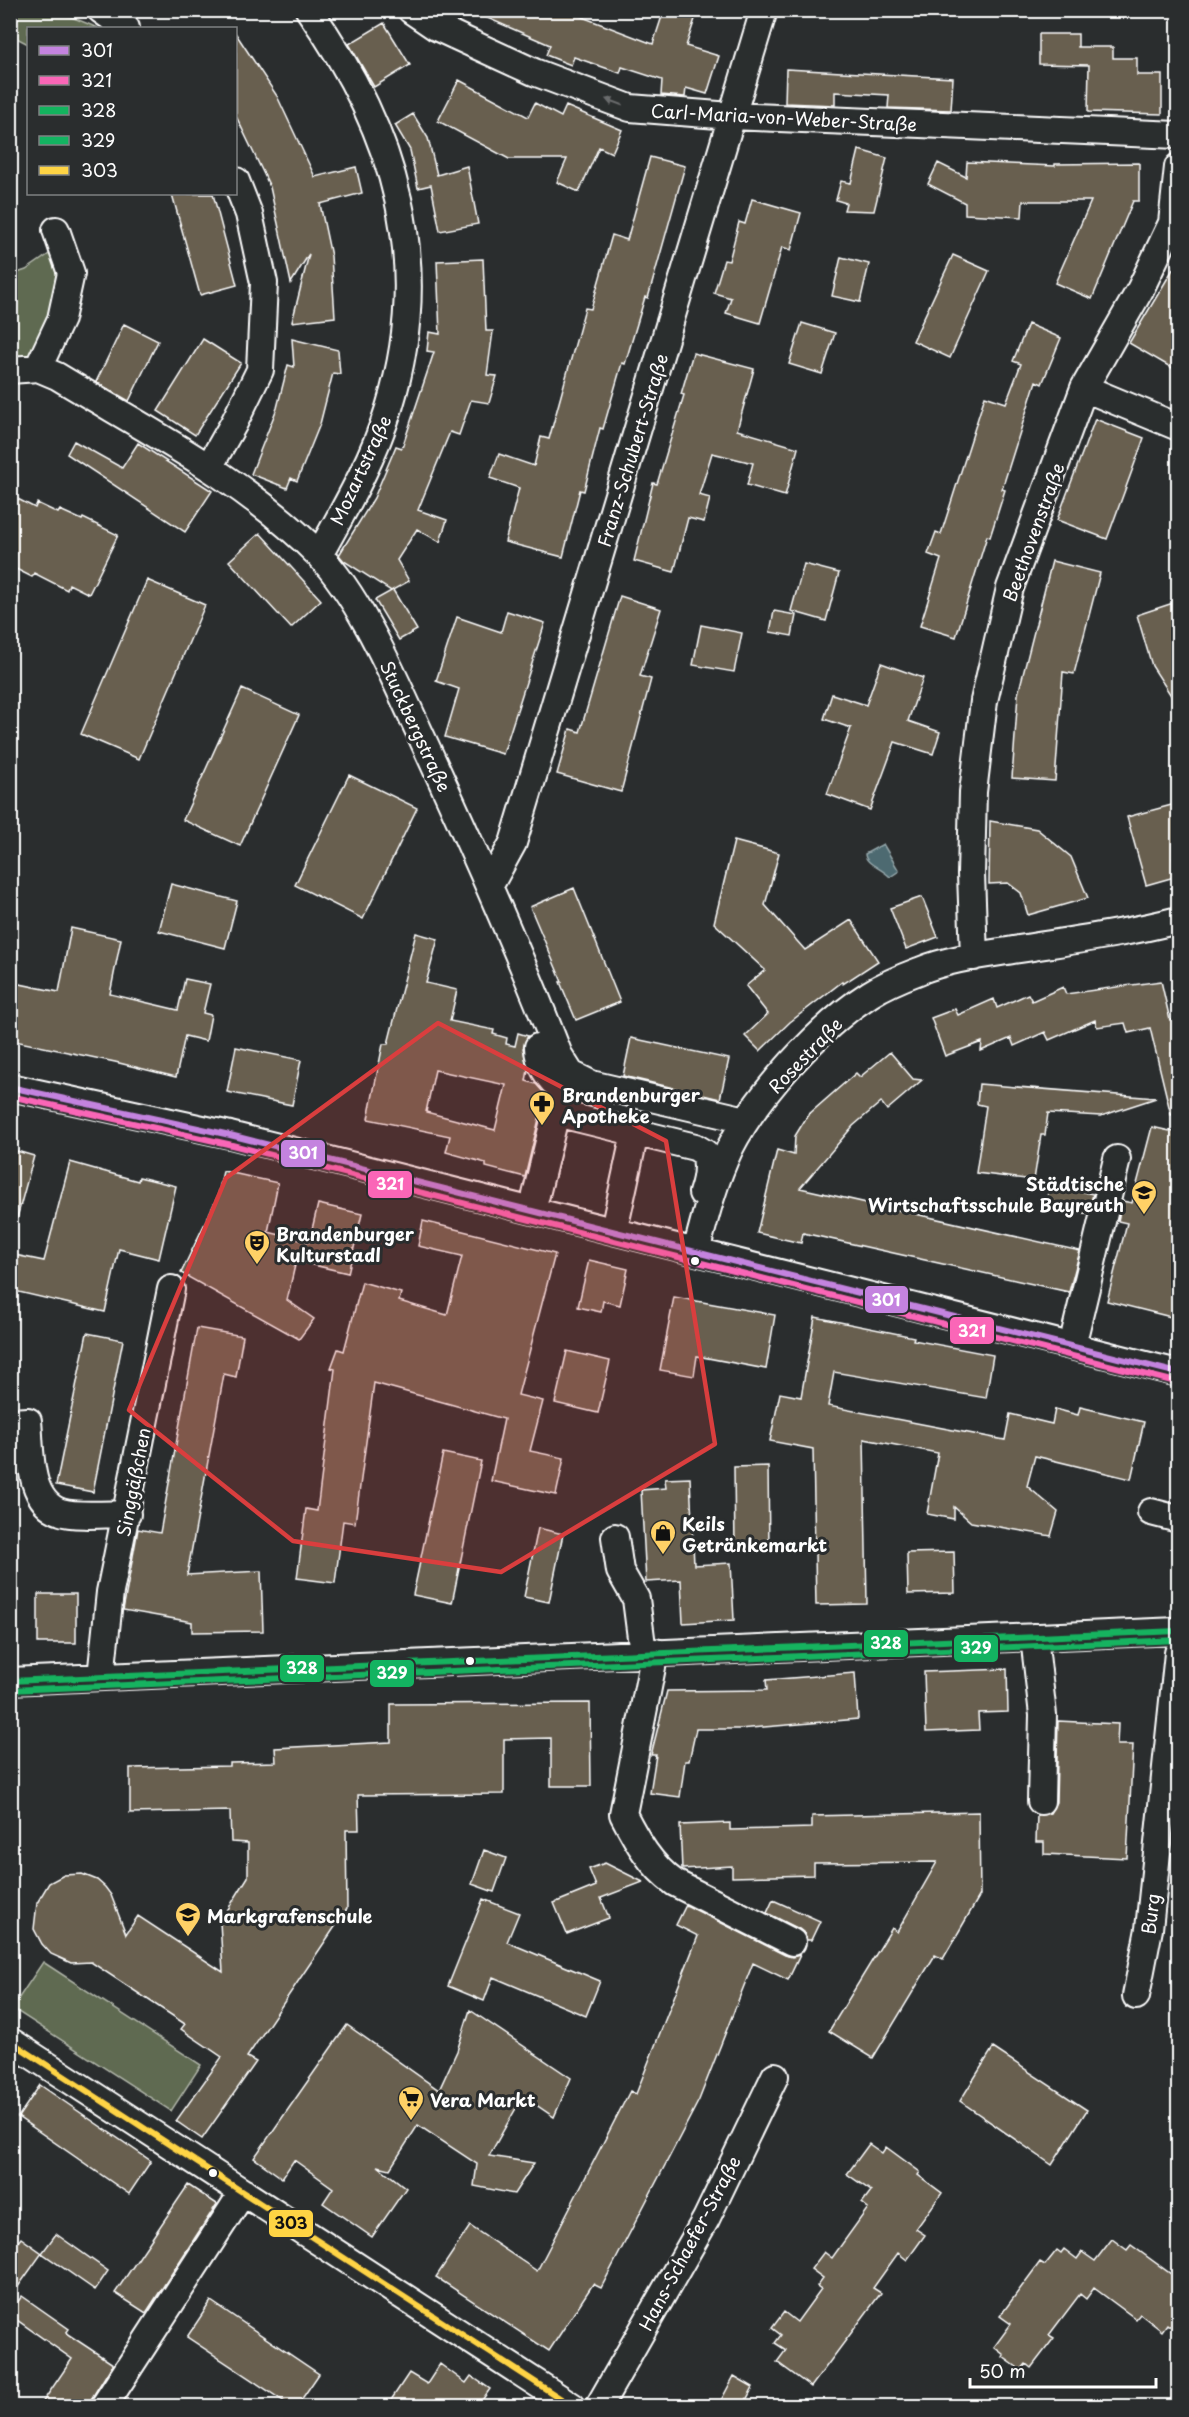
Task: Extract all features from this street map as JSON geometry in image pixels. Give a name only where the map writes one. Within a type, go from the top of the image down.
[{"type":"street","points":[[101,10],[125,27]]},
{"type":"street","name":"Mozartstraße","points":[[309,10],[357,87],[386,152],[398,192],[404,230],[407,282],[398,375],[389,409],[358,485],[319,555]]},
{"type":"street","name":"Carl-Maria-von-Weber-Straße","points":[[411,10],[436,27],[534,72],[630,108],[734,116],[1179,135]]},
{"type":"street","name":"Franz-Schubert-Straße","points":[[490,885],[513,843],[734,116],[764,10]]},
{"type":"street","name":"Beethovenstraße","points":[[974,957],[971,874],[972,802],[984,701],[1010,588],[1084,388],[1140,290],[1172,223],[1179,167]]},
{"type":"street","points":[[209,467],[260,370],[264,284],[249,214],[237,184]]},
{"type":"street","points":[[38,368],[61,319],[71,273],[56,230]]},
{"type":"street","name":"Stuckbergstraße","points":[[10,370],[38,368],[57,375],[209,467],[272,512],[319,555],[345,590],[385,659],[490,885],[559,1055],[571,1074],[591,1083],[746,1120]]},
{"type":"street","points":[[1084,388],[1179,427]]},
{"type":"street","name":"Rosestraße","points":[[696,1252],[715,1185],[730,1149],[746,1120],[786,1071],[830,1025],[871,994],[920,970],[974,957],[1179,921]]},
{"type":"street","points":[[538,1047],[538,1055],[560,1095],[635,1132],[704,1153],[706,1181],[690,1227]]},
{"type":"street","points":[[10,1087],[218,1123],[696,1252],[1179,1373]]},
{"type":"street","points":[[536,1195],[560,1095]]},
{"type":"street","points":[[617,1216],[635,1132]]},
{"type":"street","points":[[1072,1346],[1117,1160]]},
{"type":"street","name":"Singgäßchen","points":[[101,1677],[110,1592],[171,1289]]},
{"type":"street","points":[[10,1422],[28,1421],[36,1485],[46,1504],[62,1513],[127,1514]]},
{"type":"street","points":[[1151,1512],[1179,1519]]},
{"type":"street","points":[[615,1537],[620,1571],[636,1599],[649,1653],[623,1814],[644,1852],[658,1871],[675,1883],[792,1942]]},
{"type":"street","points":[[10,1681],[1179,1631]]},
{"type":"street","points":[[1034,1637],[1043,1715],[1041,1802]]},
{"type":"street","name":"Burg","points":[[1136,1996],[1149,1929],[1179,1653]]},
{"type":"street","points":[[10,2041],[572,2406]]},
{"type":"street","name":"Hans-Schaefer-Straße","points":[[599,2406],[706,2219],[775,2076]]},
{"type":"street","points":[[104,2406],[243,2192]]},
{"type":"highlighted area","points":[[438,1023],[666,1141],[715,1444],[501,1572],[293,1541],[129,1410],[226,1178]]},
{"type":"green space","points":[[10,11],[57,11],[96,27],[27,27],[27,43],[11,35]]},
{"type":"green space","points":[[58,248],[68,273],[37,358],[11,358],[11,275],[26,270]]},
{"type":"green space","points":[[43,1962],[201,2065],[171,2111],[12,2008]]},
{"type":"water","points":[[883,844],[899,871],[890,877],[868,861],[865,854]]},
{"type":"building","points":[[469,10],[564,10],[653,44],[664,10],[698,10],[686,46],[719,56],[707,94],[686,88],[685,97],[661,95],[662,80],[622,67],[620,73],[574,57],[571,65],[546,55],[550,45]]},
{"type":"building","points":[[384,23],[410,65],[374,87],[349,44]]},
{"type":"building","points":[[1039,34],[1078,34],[1078,47],[1113,47],[1113,58],[1137,58],[1137,75],[1162,75],[1162,114],[1088,112],[1089,65],[1039,64]]},
{"type":"building","points":[[237,36],[277,96],[315,177],[356,167],[362,193],[320,204],[331,256],[335,317],[292,322],[309,254],[291,283],[270,187],[237,118]]},
{"type":"building","points":[[786,69],[953,78],[951,110],[888,108],[889,95],[835,92],[835,105],[785,103]]},
{"type":"building","points":[[459,80],[528,117],[535,103],[561,117],[566,106],[622,130],[612,153],[599,147],[579,192],[557,182],[567,159],[509,159],[438,121]]},
{"type":"building","points":[[413,114],[428,138],[437,175],[467,166],[478,224],[440,231],[431,185],[418,188],[410,150],[395,125]]},
{"type":"building","points":[[859,150],[887,158],[874,211],[844,210],[846,203],[836,200],[841,181],[851,183]]},
{"type":"building","points":[[650,157],[685,166],[648,298],[645,297],[625,364],[622,363],[603,429],[600,428],[584,491],[580,490],[563,557],[505,542],[519,488],[490,478],[499,454],[534,466],[541,437],[549,439],[585,308],[591,309],[612,235],[627,240]]},
{"type":"building","points":[[967,162],[1055,166],[1055,164],[1139,163],[1139,201],[1133,201],[1092,299],[1055,283],[1091,201],[1023,201],[1022,217],[965,214],[965,203],[928,184],[938,163],[966,177]]},
{"type":"building","points":[[172,195],[213,195],[237,285],[200,295]]},
{"type":"building","points":[[752,199],[801,213],[791,250],[782,247],[760,323],[726,313],[731,298],[714,293],[724,260],[729,261],[739,222],[745,224]]},
{"type":"building","points":[[953,255],[989,271],[950,358],[913,341]]},
{"type":"building","points":[[841,257],[869,264],[860,302],[832,296]]},
{"type":"building","points":[[483,259],[486,331],[493,331],[487,375],[497,376],[489,403],[471,400],[459,435],[450,432],[418,510],[447,520],[440,542],[417,529],[397,560],[409,581],[391,591],[344,561],[339,555],[374,498],[396,446],[402,448],[434,352],[427,351],[429,332],[440,334],[437,261]]},
{"type":"building","points":[[1179,259],[1179,357],[1172,368],[1129,343]]},
{"type":"building","points":[[802,323],[835,333],[822,374],[789,364]]},
{"type":"building","points":[[124,324],[158,341],[129,401],[96,382]]},
{"type":"building","points":[[1028,324],[1061,338],[1042,384],[1036,381],[1002,489],[1005,490],[990,537],[987,536],[956,637],[920,626],[941,559],[928,554],[936,532],[941,534],[985,396],[1006,403],[1021,364],[1013,361]]},
{"type":"building","points":[[203,339],[241,363],[195,435],[158,411]]},
{"type":"building","points":[[292,339],[338,350],[340,374],[333,373],[320,424],[297,481],[291,478],[287,488],[251,474],[277,408],[288,365],[294,367]]},
{"type":"building","points":[[693,353],[754,369],[737,430],[798,448],[785,496],[747,485],[753,463],[712,453],[699,495],[710,498],[704,522],[688,518],[674,572],[634,561],[653,483],[657,484],[684,395],[681,394]]},
{"type":"building","points":[[1095,419],[1144,438],[1107,539],[1057,520]]},
{"type":"building","points":[[74,441],[122,468],[138,443],[212,491],[185,532],[67,454]]},
{"type":"building","points":[[10,495],[35,508],[37,503],[58,513],[60,510],[82,520],[83,518],[118,535],[89,594],[69,584],[67,590],[34,573],[32,577],[10,566]]},
{"type":"building","points":[[260,533],[321,600],[291,628],[229,561]]},
{"type":"building","points":[[1052,561],[1100,573],[1074,674],[1063,672],[1055,781],[1012,778],[1018,694]]},
{"type":"building","points":[[804,564],[839,573],[826,621],[791,611]]},
{"type":"building","points":[[147,580],[205,605],[139,759],[81,734]]},
{"type":"building","points":[[393,590],[417,630],[399,640],[375,600]]},
{"type":"building","points":[[620,596],[661,609],[640,676],[651,679],[621,792],[557,774],[570,729],[580,732]]},
{"type":"building","points":[[1179,601],[1179,708],[1152,666],[1137,615]]},
{"type":"building","points":[[507,611],[545,623],[503,754],[445,737],[459,689],[436,681],[457,617],[501,632]]},
{"type":"building","points":[[774,611],[796,615],[792,636],[770,632]]},
{"type":"building","points":[[701,625],[742,633],[734,672],[693,665]]},
{"type":"building","points":[[881,663],[923,678],[908,721],[940,732],[933,754],[895,742],[870,810],[827,794],[851,728],[824,719],[832,694],[866,705]]},
{"type":"building","points":[[242,689],[299,715],[240,846],[183,820]]},
{"type":"building","points":[[349,775],[417,808],[363,919],[295,885]]},
{"type":"building","points":[[1179,803],[1179,857],[1173,858],[1178,876],[1146,885],[1127,817]]},
{"type":"building","points":[[990,821],[1037,829],[1071,857],[1088,898],[1028,915],[1021,893],[1008,883],[989,884]]},
{"type":"building","points":[[734,841],[779,853],[765,905],[805,950],[851,920],[878,961],[843,984],[842,982],[790,1022],[760,1051],[745,1036],[768,1014],[746,986],[765,970],[714,923]]},
{"type":"building","points":[[171,884],[237,901],[225,948],[159,931]]},
{"type":"building","points":[[574,888],[620,1002],[576,1020],[530,907]]},
{"type":"building","points":[[922,897],[938,937],[906,949],[890,908]]},
{"type":"building","points":[[71,928],[121,939],[110,994],[178,1010],[185,979],[210,984],[203,1013],[211,1015],[206,1041],[185,1036],[176,1077],[10,1040],[10,982],[59,992]]},
{"type":"building","points":[[416,933],[438,939],[426,983],[457,990],[450,1021],[494,1030],[493,1034],[507,1038],[506,1044],[515,1046],[518,1033],[528,1036],[523,1048],[528,1070],[526,1081],[536,1084],[545,1094],[525,1177],[486,1167],[486,1163],[446,1152],[450,1136],[368,1119],[383,1044],[388,1044]],"holes":[[[435,1070],[506,1085],[495,1130],[426,1112]]]},
{"type":"building","points":[[1161,981],[1170,1020],[1179,1018],[1179,1114],[1171,1115],[1150,1028],[1128,1033],[1125,1023],[1097,1027],[1095,1020],[1049,1040],[1045,1032],[1014,1046],[1011,1038],[981,1051],[982,1042],[945,1056],[931,1018],[955,1009],[958,1015],[994,999],[997,1008],[1028,994],[1032,1001],[1063,987],[1066,994]]},
{"type":"building","points":[[631,1038],[729,1059],[720,1099],[623,1076]]},
{"type":"building","points":[[236,1047],[301,1060],[292,1105],[227,1092]]},
{"type":"building","points":[[890,1052],[913,1079],[922,1080],[887,1110],[881,1102],[853,1126],[800,1188],[1080,1251],[1069,1292],[803,1233],[801,1243],[757,1233],[777,1150],[794,1155],[795,1136],[808,1115],[856,1073],[860,1077]]},
{"type":"building","points":[[979,1084],[1156,1098],[1101,1116],[1048,1113],[1045,1135],[1041,1135],[1034,1180],[976,1173],[986,1106],[977,1104]]},
{"type":"building","name":"Städtische Wirtschaftsschule Bayreuth","points":[[1152,1127],[1179,1133],[1179,1240],[1171,1269],[1179,1271],[1179,1319],[1107,1301],[1127,1223],[1118,1221],[1122,1201],[1132,1203]]},
{"type":"building","points":[[10,1149],[34,1156],[17,1218],[10,1217]]},
{"type":"building","points":[[70,1162],[138,1181],[139,1177],[176,1186],[159,1259],[119,1249],[105,1312],[10,1290],[10,1254],[44,1261]]},
{"type":"building","points":[[223,1171],[278,1183],[268,1232],[309,1242],[318,1204],[362,1214],[348,1273],[296,1261],[287,1300],[314,1319],[299,1339],[181,1273],[218,1196]]},
{"type":"building","points":[[1050,1184],[1093,1194],[1088,1214],[1046,1204]]},
{"type":"building","points":[[423,1221],[555,1254],[518,1395],[543,1401],[530,1451],[564,1458],[556,1495],[491,1481],[504,1419],[374,1383],[355,1523],[343,1521],[335,1583],[297,1578],[306,1509],[317,1511],[335,1369],[331,1368],[338,1349],[344,1351],[362,1282],[401,1293],[399,1301],[447,1315],[462,1256],[418,1246]]},
{"type":"building","points":[[589,1260],[628,1269],[620,1305],[603,1301],[601,1312],[578,1307]]},
{"type":"building","points":[[674,1297],[775,1315],[766,1369],[697,1356],[694,1376],[660,1370]]},
{"type":"building","points":[[815,1317],[914,1337],[913,1340],[993,1355],[986,1398],[834,1372],[828,1406],[1005,1440],[1010,1414],[1052,1424],[1055,1409],[1078,1415],[1080,1407],[1144,1422],[1131,1479],[1035,1456],[1027,1486],[1058,1512],[1051,1536],[971,1522],[954,1507],[954,1519],[927,1514],[938,1453],[864,1439],[867,1604],[816,1605],[813,1449],[770,1441],[780,1393],[801,1397]]},
{"type":"building","points":[[197,1328],[243,1336],[236,1377],[224,1374],[187,1575],[261,1571],[263,1631],[192,1632],[192,1622],[123,1610],[138,1529],[160,1533]]},
{"type":"building","points":[[87,1333],[123,1340],[93,1492],[56,1485]]},
{"type":"building","points":[[567,1351],[610,1361],[598,1413],[555,1403]]},
{"type":"building","points":[[443,1453],[481,1461],[452,1603],[413,1595]]},
{"type":"building","points":[[768,1466],[769,1550],[735,1550],[734,1467]]},
{"type":"building","points":[[690,1478],[694,1565],[731,1563],[734,1620],[683,1623],[681,1580],[646,1582],[641,1490],[666,1488],[665,1479]]},
{"type":"building","points":[[538,1528],[563,1534],[549,1602],[524,1597]]},
{"type":"building","points":[[954,1552],[955,1593],[908,1594],[907,1553]]},
{"type":"building","points":[[38,1594],[76,1594],[76,1643],[38,1643]]},
{"type":"building","points":[[1007,1669],[1008,1712],[978,1713],[979,1730],[926,1732],[924,1672]]},
{"type":"building","points":[[855,1673],[858,1719],[739,1729],[696,1729],[689,1761],[685,1761],[680,1797],[650,1793],[656,1755],[651,1755],[667,1691],[767,1690],[766,1680]]},
{"type":"building","points":[[590,1703],[591,1786],[551,1786],[551,1738],[504,1739],[504,1794],[358,1795],[359,1830],[346,1830],[347,1909],[247,2057],[256,2062],[202,2139],[176,2121],[222,2057],[181,2029],[185,2024],[91,1962],[71,1963],[51,1954],[42,1944],[34,1929],[37,1903],[49,1883],[64,1875],[82,1874],[97,1880],[111,1895],[126,1934],[138,1916],[223,1972],[220,1922],[248,1877],[248,1843],[231,1842],[230,1811],[130,1813],[130,1768],[230,1766],[230,1763],[276,1762],[275,1748],[391,1742],[391,1704]]},
{"type":"building","points":[[1058,1721],[1118,1724],[1117,1745],[1133,1745],[1127,1858],[1044,1854],[1044,1842],[1036,1842],[1037,1815],[1050,1813],[1056,1802]]},
{"type":"building","points":[[979,1812],[980,1895],[943,1959],[935,1955],[873,2058],[829,2031],[892,1928],[897,1932],[937,1862],[814,1863],[814,1875],[732,1877],[732,1866],[682,1869],[680,1825],[730,1823],[730,1830],[812,1828],[812,1816]]},
{"type":"building","points":[[484,1850],[506,1858],[494,1892],[472,1884]]},
{"type":"building","points":[[605,1863],[643,1882],[601,1898],[609,1918],[567,1934],[554,1903],[596,1886],[589,1869]]},
{"type":"building","points":[[483,1899],[519,1913],[507,1942],[600,1981],[586,2016],[493,1977],[484,2001],[448,1986]]},
{"type":"building","points":[[773,1900],[820,1921],[811,1940],[807,1940],[799,1929],[767,1913]]},
{"type":"building","points":[[686,1905],[785,1955],[792,1957],[800,1955],[788,1980],[753,1963],[699,2100],[601,2288],[593,2284],[549,2351],[436,2277],[470,2226],[537,2271],[630,2091],[636,2094],[698,1936],[676,1925]]},
{"type":"building","points":[[470,2010],[571,2078],[554,2117],[523,2096],[489,2156],[534,2163],[514,2194],[474,2186],[477,2164],[418,2125],[390,2169],[378,2166],[406,2188],[372,2237],[323,2203],[333,2188],[294,2160],[282,2178],[254,2158],[347,2025],[439,2090],[457,2051]]},
{"type":"building","points":[[993,2048],[1087,2110],[1052,2165],[960,2101]]},
{"type":"building","points":[[40,2085],[151,2161],[129,2194],[18,2117]]},
{"type":"building","points":[[869,2144],[882,2153],[886,2147],[920,2172],[918,2175],[942,2193],[916,2229],[925,2235],[907,2260],[898,2253],[873,2288],[881,2293],[811,2387],[777,2362],[786,2350],[775,2343],[781,2335],[772,2328],[784,2312],[797,2322],[821,2289],[817,2286],[823,2278],[811,2269],[824,2252],[832,2258],[868,2208],[862,2203],[871,2191],[847,2174]]},
{"type":"building","points":[[188,2185],[217,2204],[146,2313],[115,2293]]},
{"type":"building","points":[[56,2234],[108,2271],[95,2290],[42,2253]]},
{"type":"building","points":[[21,2238],[42,2253],[10,2298],[10,2252]]},
{"type":"building","points":[[1112,2239],[1127,2250],[1131,2245],[1179,2280],[1179,2333],[1167,2324],[1162,2331],[1140,2314],[1136,2319],[1094,2288],[1086,2299],[1080,2294],[1049,2335],[1054,2338],[1031,2368],[1026,2364],[1021,2370],[1003,2357],[1004,2355],[994,2347],[1011,2324],[1000,2316],[1040,2262],[1045,2265],[1057,2250],[1061,2253],[1064,2249],[1077,2259],[1082,2252],[1095,2261]]},
{"type":"building","points":[[22,2296],[69,2329],[66,2333],[113,2364],[87,2406],[40,2406],[72,2359],[10,2315]]},
{"type":"building","points":[[211,2301],[319,2374],[297,2406],[291,2406],[187,2337]]},
{"type":"building","points":[[440,2364],[466,2383],[471,2376],[490,2389],[478,2406],[387,2406],[409,2373],[427,2384]]},
{"type":"building","points":[[734,2376],[753,2387],[743,2406],[718,2406]]},
{"type":"transit line","name":"301","points":[[10,1087],[230,1135],[1178,1373]]},
{"type":"transit line","name":"321","points":[[10,1096],[228,1144],[1176,1382]]},
{"type":"transit line","name":"328","points":[[10,1681],[1178,1631]]},
{"type":"transit line","name":"329","points":[[10,1690],[1178,1640]]},
{"type":"transit line","name":"303","points":[[10,2041],[572,2406]]},
{"type":"place","name":"Brandenburger Apotheke","points":[[542,1127]]},
{"type":"place","name":"Städtische Wirtschaftsschule Bayreuth","points":[[1144,1216]]},
{"type":"place","name":"Brandenburger Kulturstadl","points":[[257,1266]]},
{"type":"place","name":"Keils Getränkemarkt","points":[[663,1556]]},
{"type":"place","name":"Markgrafenschule","points":[[188,1938]]},
{"type":"place","name":"Vera Markt","points":[[411,2122]]}]
